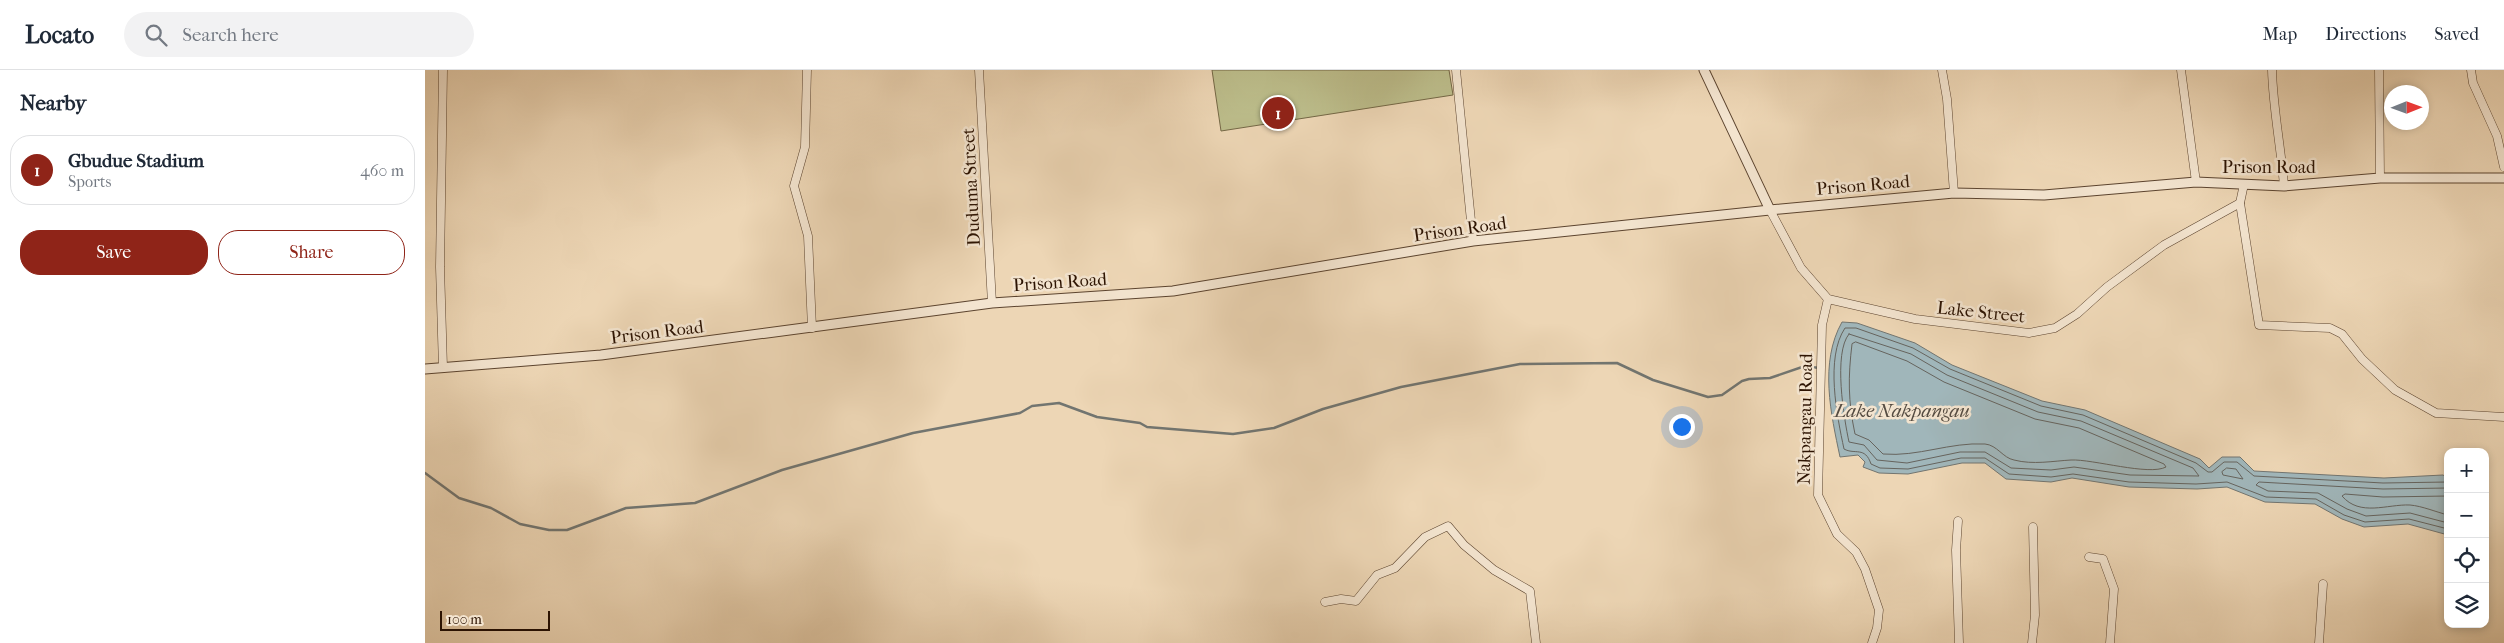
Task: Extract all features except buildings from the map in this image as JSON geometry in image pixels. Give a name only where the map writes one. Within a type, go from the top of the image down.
[{"type":"street","points":[[443,70],[440,267],[443,368]]},
{"type":"street","points":[[807,70],[805,147],[794,186],[808,236],[812,328]]},
{"type":"street","name":"Duduma Street","points":[[979,70],[992,303]]},
{"type":"street","points":[[1456,70],[1473,241]]},
{"type":"street","points":[[1704,70],[1770,210],[1801,268],[1828,299]]},
{"type":"street","points":[[1942,70],[1947,99],[1954,193]]},
{"type":"street","points":[[2181,70],[2196,182]]},
{"type":"street","points":[[2272,70],[2275,119],[2281,146],[2284,186]]},
{"type":"street","points":[[2379,70],[2380,178]]},
{"type":"street","points":[[2471,70],[2473,82],[2497,136],[2504,167]]},
{"type":"street","name":"Prison Road","points":[[425,369],[601,355],[992,303],[1173,291],[1473,241],[1954,193],[2044,195],[2196,182],[2284,186],[2380,178],[2504,178]]},
{"type":"street","points":[[2245,184],[2240,203],[2259,325],[2330,328],[2342,334],[2362,359],[2395,390],[2436,413],[2504,417]]},
{"type":"street","name":"Lake Street","points":[[1828,299],[1915,319],[1987,329],[2029,333],[2055,328],[2077,314],[2107,287],[2164,245],[2240,203]]},
{"type":"street","name":"Nakpangau Road","points":[[1828,299],[1822,325],[1818,495],[1837,534],[1856,552],[1865,568],[1879,610],[1872,643]]},
{"type":"street","points":[[1958,521],[1956,550],[1959,643]]},
{"type":"street","points":[[1325,602],[1341,599],[1356,601],[1377,575],[1395,568],[1425,537],[1448,526],[1464,545],[1494,570],[1530,591],[1537,643]]},
{"type":"street","points":[[2032,643],[2035,615],[2033,527]]},
{"type":"street","points":[[2089,557],[2103,558],[2114,589],[2110,643]]},
{"type":"street","points":[[2319,643],[2323,584]]},
{"type":"green space","points":[[1212,70],[1449,70],[1453,95],[1221,131]]},
{"type":"water","name":"Lake Nakpangau","points":[[1842,322],[1857,323],[1915,343],[1952,365],[2042,401],[2085,410],[2200,459],[2209,468],[2222,457],[2240,457],[2254,471],[2384,478],[2443,475],[2444,534],[2408,524],[2364,527],[2342,519],[2315,504],[2265,502],[2227,487],[2197,489],[2129,487],[2072,478],[2051,482],[2006,479],[1985,463],[1962,463],[1908,474],[1879,473],[1863,467],[1865,462],[1858,455],[1840,457],[1833,424],[1829,389],[1831,354]]},
{"type":"waterway","points":[[425,473],[459,498],[491,508],[520,524],[549,530],[567,530],[626,508],[695,503],[782,470],[913,433],[1020,413],[1032,406],[1059,403],[1097,417],[1140,423],[1147,427],[1233,434],[1274,428],[1323,409],[1401,387],[1520,364],[1617,363],[1653,380],[1708,397],[1722,395],[1742,381],[1749,379],[1770,378],[1805,366],[1819,368]]},
{"type":"place","name":"Gbudue Stadium","points":[[1278,113]]}]
